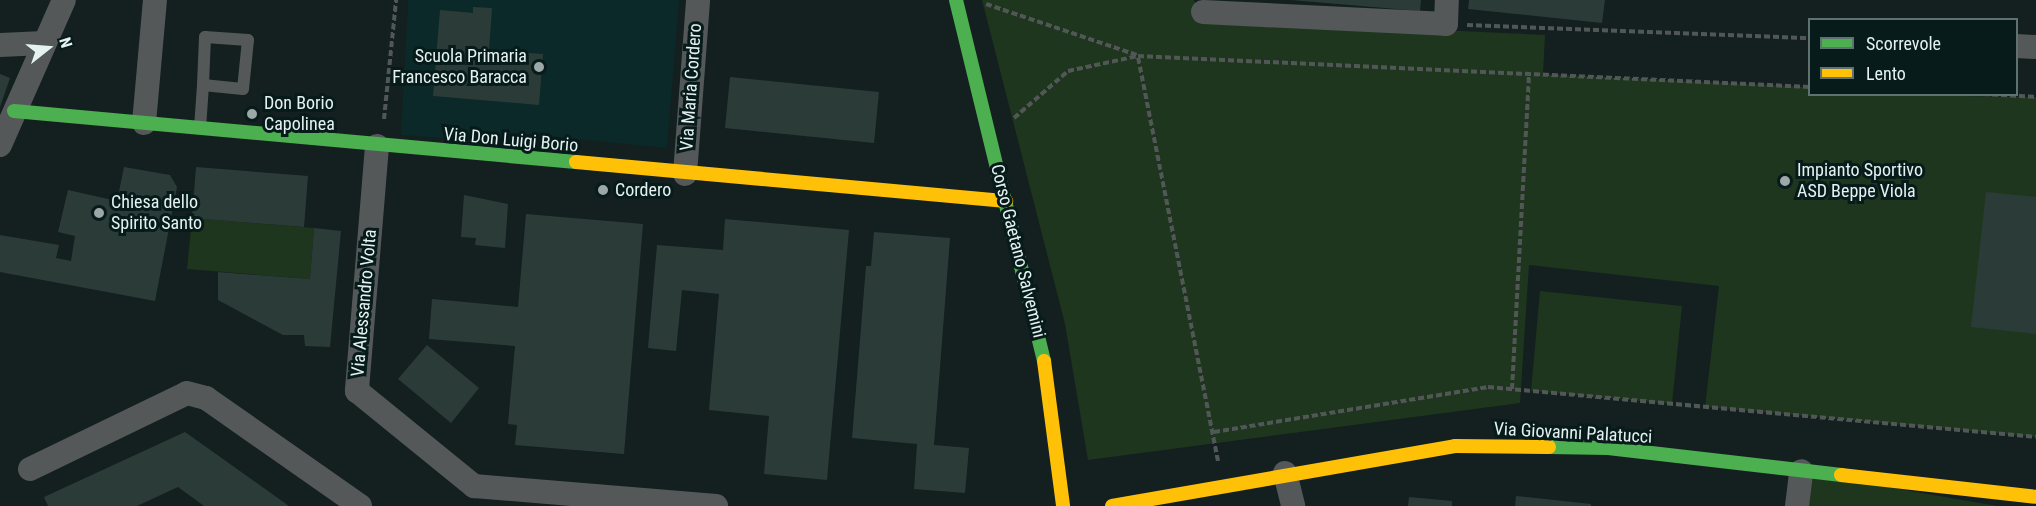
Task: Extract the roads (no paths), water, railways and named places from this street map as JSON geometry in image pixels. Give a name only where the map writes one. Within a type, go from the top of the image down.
[{"type":"street","points":[[0,145],[64,0]]},
{"type":"street","points":[[144,123],[155,0]]},
{"type":"street","name":"Via Maria Cordero","points":[[685,174],[698,0]]},
{"type":"street","name":"Corso Gaetano Salvemini","points":[[956,0],[1044,362],[1063,506]]},
{"type":"street","points":[[1203,12],[1446,12]]},
{"type":"street","points":[[0,45],[44,43]]},
{"type":"street","points":[[2018,46],[2036,47]]},
{"type":"street","name":"Via Don Luigi Borio","points":[[14,111],[685,174],[1006,201]]},
{"type":"street","name":"Via Alessandro Volta","points":[[377,146],[357,391],[474,486],[716,506]]},
{"type":"street","points":[[30,469],[187,393],[206,398],[360,506]]},
{"type":"street","name":"Via Giovanni Palatucci","points":[[1112,506],[1143,502],[1285,473],[1455,446],[1608,448],[2036,497]]},
{"type":"street","points":[[1797,506],[1801,471]]},
{"type":"street","points":[[1285,473],[1293,506]]},
{"type":"lane","points":[[200,129],[206,37],[248,40],[243,89],[203,85]]},
{"type":"place","name":"Scuola Primaria Francesco Baracca","points":[[539,67]]},
{"type":"place","name":"Don Borio Capolinea","points":[[252,114]]},
{"type":"place","name":"Impianto Sportivo ASD Beppe Viola","points":[[1785,181]]},
{"type":"place","name":"Cordero","points":[[603,190]]},
{"type":"place","name":"Chiesa dello Spirito Santo","points":[[99,213]]}]
